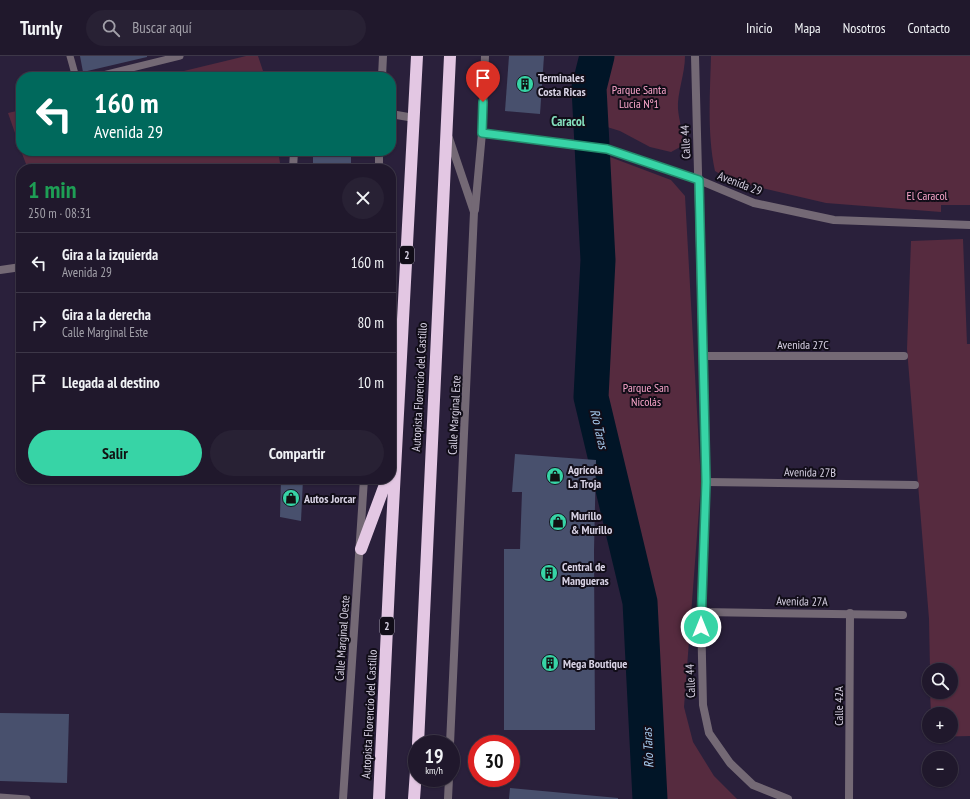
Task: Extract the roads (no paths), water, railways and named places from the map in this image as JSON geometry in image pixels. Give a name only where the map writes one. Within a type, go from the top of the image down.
[{"type":"highway","name":"Autopista Florencio del Castillo","points":[[396,454],[418,56]]},
{"type":"highway","name":"Autopista Florencio del Castillo","points":[[418,735],[450,56]]},
{"type":"highway","points":[[361,549],[385,484]]},
{"type":"highway","name":"Autopista Florencio del Castillo","points":[[379,799],[395,484]]},
{"type":"highway","points":[[414,799],[415,787]]},
{"type":"street","points":[[382,72],[383,56]]},
{"type":"street","points":[[474,212],[482,133],[485,56]]},
{"type":"street","name":"Calle 44","points":[[695,56],[706,482],[700,612],[703,704],[709,733],[730,763],[753,785],[788,799]]},
{"type":"street","points":[[396,115],[414,118]]},
{"type":"street","name":"Calle Marginal Este","points":[[446,129],[474,212],[469,354],[450,735]]},
{"type":"street","name":"Avenida 29","points":[[482,133],[607,149],[699,180],[754,203],[834,220],[970,225]]},
{"type":"street","points":[[0,270],[16,268]]},
{"type":"street","name":"Avenida 27C","points":[[703,356],[904,356]]},
{"type":"street","name":"Avenida 27B","points":[[706,482],[915,485]]},
{"type":"street","name":"Calle Marginal Oeste","points":[[343,799],[361,549],[364,484]]},
{"type":"street","name":"Avenida 27A","points":[[700,612],[903,614]]},
{"type":"street","name":"Calle 42A","points":[[849,799],[850,613]]},
{"type":"street","points":[[448,799],[449,787]]},
{"type":"lane","points":[[70,56],[74,72]]},
{"type":"lane","points":[[115,72],[180,56]]},
{"type":"lane","points":[[0,798],[28,799]]},
{"type":"waterway","name":"Río Taras","points":[[597,56],[589,88],[598,260],[591,397],[640,602],[650,799]]},
{"type":"place","name":"Terminales Costa Ricas","points":[[525,84]]},
{"type":"place","name":"Agrícola La Troja","points":[[555,476]]},
{"type":"place","name":"Autos Jorcar","points":[[291,498]]},
{"type":"place","name":"Murillo & Murillo","points":[[558,522]]},
{"type":"place","name":"Central de Mangueras","points":[[549,573]]},
{"type":"place","name":"Mega Boutique","points":[[550,663]]},
{"type":"district","name":"Caracol","points":[[568,121]]},
{"type":"park label","name":"Parque Santa Lucía Nº1","points":[[639,96]]},
{"type":"park label","name":"El Caracol","points":[[927,195]]},
{"type":"park label","name":"Parque San Nicolás","points":[[646,394]]}]
